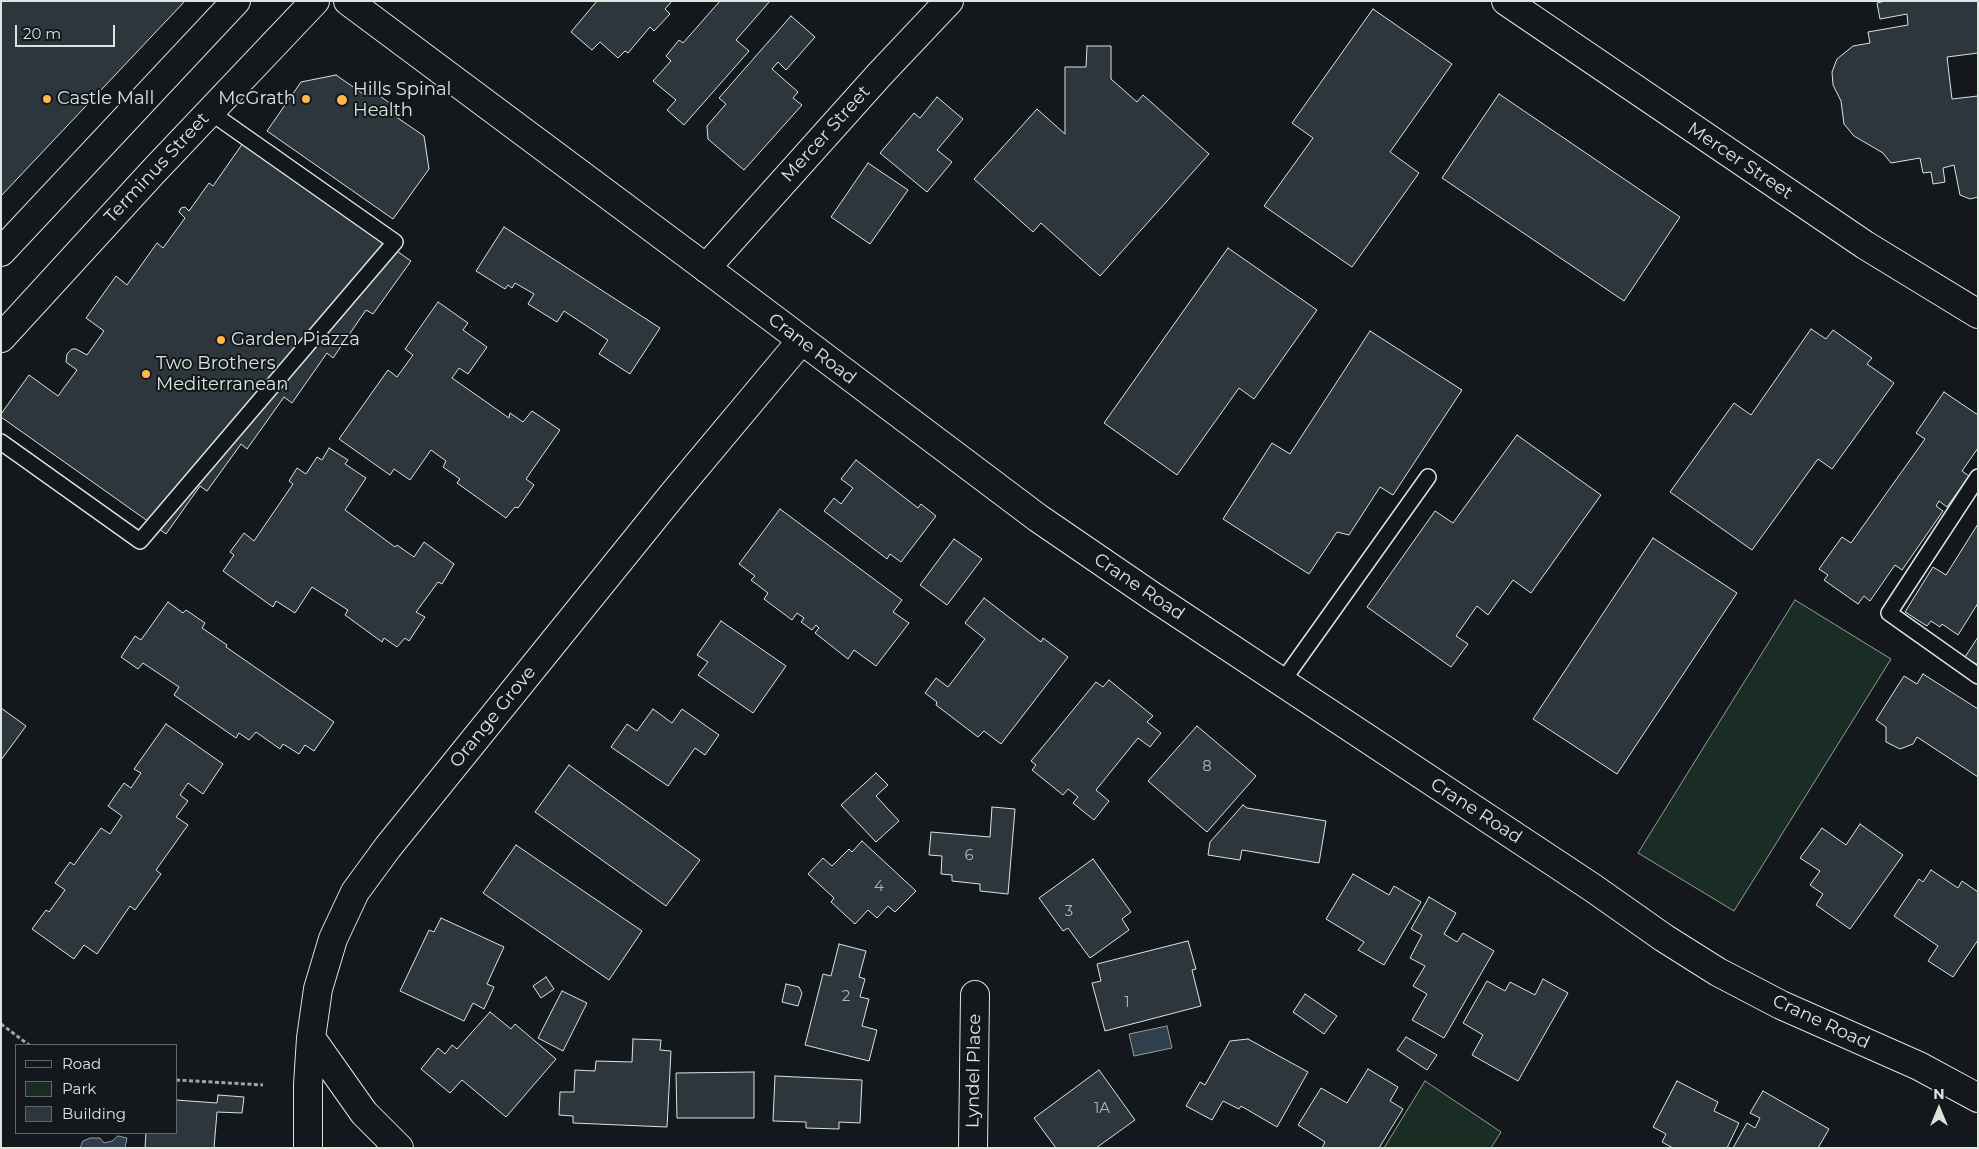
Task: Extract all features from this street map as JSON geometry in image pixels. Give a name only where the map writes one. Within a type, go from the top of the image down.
[{"type":"street","points":[[1,252],[236,1]]},
{"type":"street","name":"Terminus Street","points":[[1,338],[315,1]]},
{"type":"street","name":"Crane Road","points":[[348,1],[1038,518],[1152,596],[1593,888],[1664,938],[1718,972],[1782,1005],[1918,1066],[1978,1098]]},
{"type":"street","name":"Mercer Street","points":[[706,268],[880,74],[949,1]]},
{"type":"street","name":"Mercer Street","points":[[1506,1],[1857,240],[1978,314]]},
{"type":"street","name":"Orange Grove","points":[[308,1148],[308,1085],[311,1038],[318,989],[333,939],[355,892],[388,846],[624,554],[801,341]]},
{"type":"street","name":"Lyndel Place","points":[[973,1148],[975,995]]},
{"type":"street","points":[[311,1038],[364,1113],[399,1148]]},
{"type":"lane","points":[[1,442],[140,540],[395,242],[210,112]]},
{"type":"lane","points":[[1282,682],[1428,477]]},
{"type":"lane","points":[[1978,477],[1889,614],[1978,676]]},
{"type":"path","points":[[1,1024],[28,1044]]},
{"type":"path","points":[[178,1080],[263,1085]]},
{"type":"green space","points":[[1795,600],[1891,659],[1734,911],[1638,853]]},
{"type":"green space","points":[[1425,1081],[1501,1132],[1491,1148],[1384,1148]]},
{"type":"water","points":[[1167,1026],[1172,1048],[1134,1056],[1129,1034]]},
{"type":"water","points":[[118,1136],[127,1138],[125,1148],[80,1148],[83,1141],[90,1138],[100,1138],[104,1143],[112,1141]]},
{"type":"building","name":"Castle Mall","points":[[1,1],[185,1],[1,196]]},
{"type":"building","points":[[597,1],[672,1],[665,9],[670,14],[654,31],[650,27],[628,53],[625,51],[618,58],[600,42],[592,50],[571,32]]},
{"type":"building","points":[[720,1],[770,1],[736,40],[749,51],[684,125],[667,110],[676,100],[653,81],[671,61],[666,56],[679,40],[683,43]]},
{"type":"building","points":[[1885,1],[1978,1],[1978,53],[1947,57],[1952,99],[1978,96],[1978,197],[1970,199],[1960,195],[1954,165],[1943,168],[1945,182],[1933,184],[1931,172],[1923,173],[1920,158],[1891,163],[1883,153],[1854,136],[1844,124],[1841,101],[1833,85],[1832,72],[1837,59],[1853,46],[1870,43],[1868,32],[1908,25],[1907,14],[1880,19],[1877,3]]},
{"type":"building","points":[[1373,9],[1452,64],[1390,152],[1419,173],[1352,267],[1264,206],[1313,138],[1292,123]]},
{"type":"building","points":[[791,16],[815,37],[786,70],[778,62],[772,69],[798,92],[793,98],[802,105],[744,170],[708,139],[707,126],[726,104],[719,98]]},
{"type":"building","points":[[1087,46],[1111,46],[1111,79],[1137,102],[1143,95],[1209,154],[1100,276],[1041,223],[1033,232],[974,179],[1037,109],[1065,134],[1065,67],[1086,67]]},
{"type":"building","points":[[336,75],[366,96],[371,90],[397,108],[392,114],[424,136],[429,169],[393,219],[267,131],[301,82]]},
{"type":"building","points":[[1499,94],[1680,217],[1624,301],[1442,178]]},
{"type":"building","points":[[937,97],[963,119],[937,150],[952,162],[927,192],[880,153],[914,113],[920,118]]},
{"type":"building","name":"Garden Piazza","points":[[243,143],[411,261],[373,314],[366,310],[333,358],[327,353],[292,403],[284,397],[247,449],[241,444],[207,491],[200,486],[166,534],[1,417],[1,414],[29,375],[58,396],[77,370],[66,362],[67,354],[72,349],[76,349],[87,355],[104,331],[86,318],[116,276],[127,285],[157,243],[163,248],[185,218],[179,212],[181,208],[185,207],[189,211],[209,183],[213,186]]},
{"type":"building","points":[[868,163],[908,190],[870,244],[831,217]]},
{"type":"building","points":[[504,227],[660,328],[630,374],[599,354],[608,340],[564,311],[557,322],[528,304],[534,294],[515,283],[512,288],[508,285],[505,289],[476,271]]},
{"type":"building","points":[[1228,248],[1317,310],[1254,399],[1239,388],[1177,475],[1104,423]]},
{"type":"building","points":[[438,302],[468,323],[463,330],[487,347],[468,374],[459,368],[452,378],[509,418],[510,413],[523,422],[532,411],[560,430],[526,479],[534,485],[518,508],[515,507],[506,518],[457,483],[460,479],[443,467],[446,461],[431,450],[410,480],[394,469],[390,475],[339,439],[388,370],[397,377],[413,355],[405,349]]},
{"type":"building","points":[[1811,329],[1826,339],[1833,330],[1872,358],[1867,364],[1894,383],[1832,469],[1818,459],[1752,550],[1670,492],[1734,403],[1751,415]]},
{"type":"building","points":[[1370,331],[1462,390],[1393,495],[1380,487],[1349,535],[1337,532],[1309,574],[1223,519],[1272,443],[1290,454]]},
{"type":"building","points":[[1944,392],[1978,415],[1978,448],[1962,471],[1969,476],[1947,507],[1939,501],[1936,506],[1943,511],[1902,570],[1895,565],[1870,601],[1864,596],[1858,604],[1824,580],[1828,575],[1819,569],[1842,537],[1851,543],[1925,439],[1916,433]]},
{"type":"building","points":[[1517,435],[1601,495],[1531,593],[1513,580],[1488,615],[1477,606],[1456,636],[1468,644],[1451,667],[1367,607],[1435,511],[1453,523]]},
{"type":"building","points":[[329,448],[348,460],[345,464],[366,478],[345,510],[395,547],[397,545],[414,557],[424,542],[454,564],[442,584],[438,582],[416,612],[425,617],[409,641],[405,638],[397,647],[384,638],[382,642],[345,615],[348,610],[312,587],[295,613],[276,601],[273,607],[223,571],[234,555],[230,552],[244,533],[254,541],[293,484],[289,481],[297,468],[306,474],[317,457],[322,460]]},
{"type":"building","points":[[856,460],[918,508],[921,504],[936,516],[901,562],[890,554],[887,559],[824,511],[834,498],[841,504],[853,488],[841,479]]},
{"type":"building","points":[[780,509],[902,600],[893,612],[909,623],[876,666],[854,650],[848,659],[815,633],[819,628],[816,625],[812,630],[801,622],[804,618],[797,613],[792,620],[764,599],[768,593],[751,580],[755,576],[739,564]]},
{"type":"building","points":[[1978,524],[1978,603],[1958,635],[1942,624],[1940,627],[1931,621],[1927,626],[1905,612],[1933,567],[1946,575]]},
{"type":"building","points":[[1653,538],[1737,593],[1617,774],[1533,719]]},
{"type":"building","points":[[954,539],[982,559],[947,605],[920,585]]},
{"type":"building","points":[[984,598],[1041,642],[1043,638],[1068,657],[1001,744],[984,731],[978,737],[936,705],[937,702],[925,693],[936,678],[948,687],[985,639],[965,623]]},
{"type":"building","points":[[168,602],[183,613],[186,610],[205,623],[202,628],[227,645],[226,647],[334,722],[314,751],[305,745],[299,754],[283,744],[280,749],[256,732],[249,740],[239,733],[236,738],[174,695],[179,687],[143,663],[138,669],[121,657],[135,636],[141,640]]},
{"type":"building","points":[[721,621],[786,666],[753,713],[698,675],[708,662],[697,655]]},
{"type":"building","points":[[1978,637],[1978,665],[1965,657]]},
{"type":"building","points":[[1923,674],[1978,709],[1978,777],[1917,737],[1913,744],[1900,749],[1886,742],[1886,727],[1876,720],[1904,676],[1917,684]]},
{"type":"building","points":[[1109,680],[1153,716],[1147,722],[1161,733],[1150,747],[1138,738],[1096,790],[1109,801],[1094,820],[1073,803],[1078,797],[1068,789],[1063,795],[1032,770],[1036,765],[1031,761],[1096,682],[1103,687]]},
{"type":"building","points":[[1,708],[26,726],[1,760]]},
{"type":"building","points":[[653,709],[672,723],[682,709],[719,735],[705,755],[695,748],[668,786],[611,747],[627,724],[637,731]]},
{"type":"building","points":[[166,724],[223,764],[203,794],[188,783],[180,795],[188,801],[176,817],[188,825],[156,870],[161,874],[135,910],[130,906],[97,954],[84,945],[74,959],[32,929],[46,910],[49,912],[65,890],[55,883],[70,862],[74,865],[101,828],[110,834],[122,816],[108,806],[124,783],[131,788],[141,773],[134,769]]},
{"type":"building","points":[[1197,726],[1256,776],[1207,832],[1148,781]]},
{"type":"building","points":[[569,765],[700,860],[666,906],[535,812]]},
{"type":"building","points":[[876,773],[888,785],[876,796],[899,821],[876,842],[841,805]]},
{"type":"building","points":[[1243,805],[1247,808],[1326,821],[1319,863],[1242,850],[1240,860],[1208,855],[1210,842]]},
{"type":"building","points":[[992,807],[1015,809],[1008,894],[980,891],[980,884],[952,881],[952,875],[941,874],[942,856],[929,855],[931,832],[990,837]]},
{"type":"building","points":[[1860,824],[1903,855],[1850,929],[1816,905],[1823,894],[1810,885],[1820,871],[1800,858],[1822,828],[1846,845]]},
{"type":"building","points":[[862,841],[916,891],[895,912],[888,906],[877,918],[868,910],[855,924],[831,902],[834,898],[808,874],[823,858],[832,866],[849,849],[852,852]]},
{"type":"building","points":[[516,845],[642,931],[609,980],[483,893]]},
{"type":"building","points":[[1093,859],[1131,912],[1122,919],[1129,930],[1090,958],[1068,928],[1063,931],[1039,898]]},
{"type":"building","points":[[1931,870],[1958,888],[1962,881],[1978,892],[1978,940],[1953,977],[1928,961],[1938,946],[1894,916],[1919,879],[1923,882]]},
{"type":"building","points":[[1353,874],[1389,895],[1394,886],[1421,902],[1384,965],[1358,950],[1364,942],[1326,919]]},
{"type":"building","points":[[1429,897],[1456,913],[1444,934],[1457,942],[1463,933],[1494,951],[1444,1038],[1412,1020],[1427,994],[1413,986],[1425,966],[1410,958],[1422,935],[1411,929]]},
{"type":"building","points":[[441,918],[504,947],[487,984],[494,987],[484,1009],[473,1003],[464,1021],[400,991],[429,930],[434,932]]},
{"type":"building","points":[[1188,941],[1196,969],[1192,970],[1201,1006],[1105,1031],[1092,983],[1101,981],[1097,964]]},
{"type":"building","points":[[839,944],[866,951],[859,977],[865,979],[860,997],[869,999],[862,1026],[877,1030],[869,1061],[805,1045],[823,974],[831,976]]},
{"type":"building","points":[[546,977],[554,989],[541,998],[533,986]]},
{"type":"building","points":[[1543,979],[1568,993],[1518,1081],[1472,1055],[1483,1035],[1463,1023],[1487,981],[1505,991],[1510,982],[1535,995]]},
{"type":"building","points":[[786,984],[799,987],[802,993],[798,1006],[782,1002]]},
{"type":"building","points":[[562,991],[587,1003],[563,1051],[538,1038]]},
{"type":"building","points":[[1305,994],[1337,1016],[1324,1034],[1293,1012]]},
{"type":"building","points":[[490,1012],[511,1029],[515,1024],[556,1059],[506,1117],[462,1080],[450,1093],[421,1069],[438,1048],[445,1054],[452,1045],[457,1049]]},
{"type":"building","points":[[1406,1037],[1437,1055],[1427,1070],[1397,1050]]},
{"type":"building","points":[[633,1039],[661,1040],[660,1050],[671,1051],[667,1127],[573,1123],[573,1116],[559,1115],[560,1092],[574,1092],[575,1070],[595,1071],[596,1061],[632,1062]]},
{"type":"building","points":[[1248,1039],[1308,1072],[1277,1127],[1241,1106],[1239,1109],[1223,1101],[1212,1120],[1186,1106],[1200,1082],[1205,1085],[1230,1041]]},
{"type":"building","points":[[1368,1069],[1398,1087],[1390,1101],[1403,1109],[1379,1148],[1322,1148],[1325,1142],[1298,1125],[1321,1088],[1347,1103]]},
{"type":"building","points":[[1099,1070],[1135,1120],[1096,1148],[1056,1148],[1034,1118]]},
{"type":"building","points":[[754,1072],[754,1118],[677,1118],[676,1073]]},
{"type":"building","points":[[775,1076],[862,1080],[860,1123],[839,1122],[839,1129],[806,1128],[806,1122],[773,1121]]},
{"type":"building","points":[[1677,1081],[1718,1102],[1714,1111],[1739,1123],[1727,1148],[1673,1148],[1662,1142],[1666,1134],[1653,1127]]},
{"type":"building","points":[[1763,1091],[1829,1129],[1818,1148],[1733,1148],[1747,1123],[1755,1128],[1760,1118],[1750,1113]]},
{"type":"building","points":[[218,1095],[244,1097],[242,1113],[217,1112],[214,1148],[145,1148],[146,1134],[178,1134],[178,1100],[217,1103]]},
{"type":"place","name":"Castle Mall","points":[[47,99]]},
{"type":"place","name":"McGrath","points":[[306,99]]},
{"type":"place","name":"Hills Spinal Health","points":[[342,100]]},
{"type":"place","name":"Garden Piazza","points":[[221,340]]},
{"type":"place","name":"Two Brothers Mediterranean","points":[[146,374]]}]
